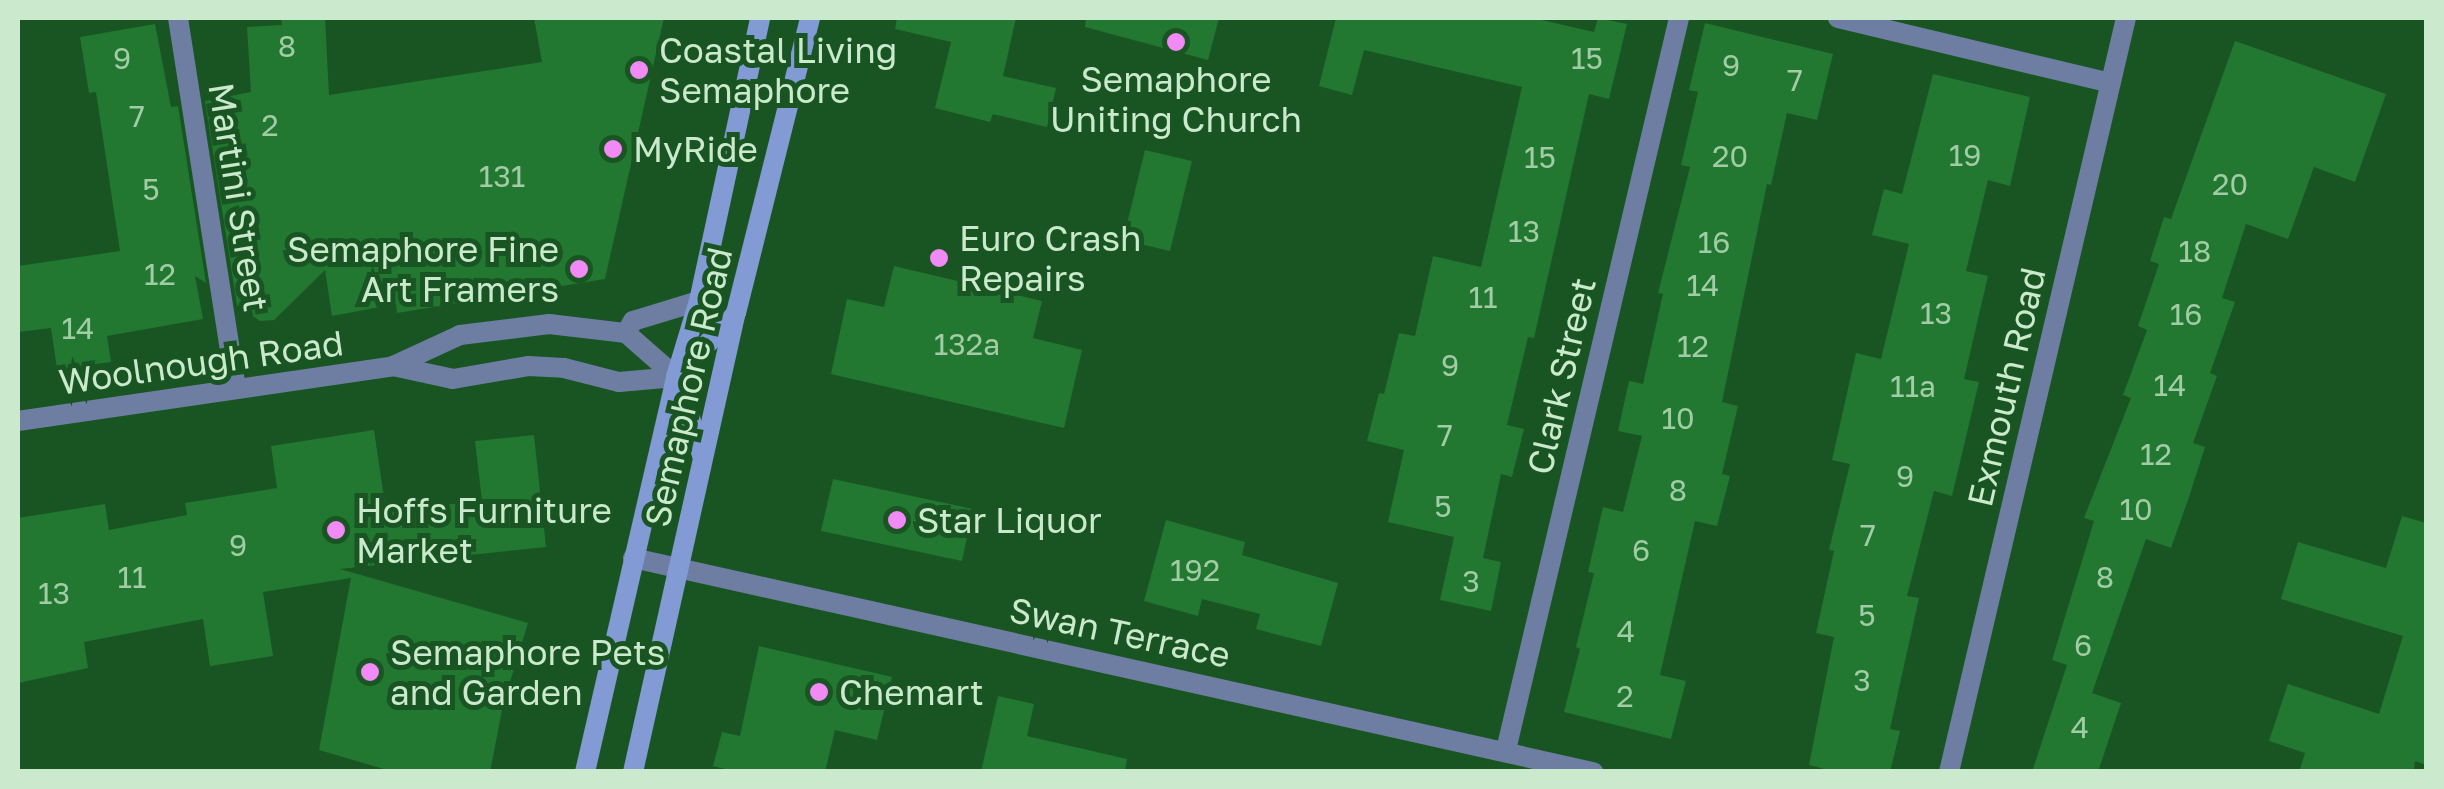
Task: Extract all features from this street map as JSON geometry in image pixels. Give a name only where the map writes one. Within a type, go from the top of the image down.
[{"type":"main road","name":"Semaphore Road","points":[[585,772],[676,376],[699,301],[760,18]]},
{"type":"main road","name":"Semaphore Road","points":[[633,772],[736,313],[810,18]]},
{"type":"main road","points":[[703,458],[676,376],[736,313]]},
{"type":"street","name":"Martini Street","points":[[178,18],[236,388]]},
{"type":"street","name":"Clark Street","points":[[1506,750],[1678,18]]},
{"type":"street","points":[[1838,18],[2110,83]]},
{"type":"street","name":"Exmouth Road","points":[[1949,772],[2126,18]]},
{"type":"street","points":[[676,376],[626,333],[633,321],[699,301]]},
{"type":"street","name":"Woolnough Road","points":[[18,422],[394,366],[460,335],[549,324],[626,333]]},
{"type":"street","name":"Woolnough Road","points":[[394,366],[452,379],[528,366],[564,368],[619,382],[676,376]]},
{"type":"street","name":"Swan Terrace","points":[[633,558],[1592,772]]},
{"type":"building","points":[[281,18],[325,18],[329,95],[542,62],[534,18],[664,18],[605,279],[397,313],[396,304],[332,316],[325,270],[274,320],[260,321],[237,305],[205,101],[251,92],[247,27],[282,25]]},
{"type":"building","points":[[897,18],[1016,18],[1003,76],[1056,88],[1047,127],[993,114],[990,122],[935,108],[951,42],[895,29]]},
{"type":"building","name":"Semaphore Uniting Church","points":[[1086,18],[1219,18],[1208,60],[1085,27]]},
{"type":"building","points":[[1336,18],[1533,18],[1594,32],[1598,18],[1627,24],[1609,99],[1589,94],[1534,338],[1528,337],[1507,425],[1524,429],[1512,477],[1501,474],[1483,558],[1501,562],[1491,611],[1440,600],[1454,537],[1388,522],[1404,450],[1367,441],[1399,333],[1415,336],[1433,256],[1481,267],[1522,87],[1364,50],[1352,95],[1319,86]]},
{"type":"building","points":[[1705,23],[1833,54],[1817,120],[1787,113],[1771,185],[1767,184],[1722,402],[1738,406],[1722,474],[1730,476],[1717,526],[1695,521],[1660,675],[1686,681],[1671,739],[1564,712],[1580,649],[1576,647],[1594,573],[1588,572],[1603,507],[1623,512],[1642,436],[1618,431],[1629,381],[1643,384],[1663,294],[1658,293],[1690,167],[1681,165],[1698,92],[1689,90]]},
{"type":"building","points":[[155,24],[171,107],[178,106],[206,283],[195,276],[203,319],[107,336],[111,362],[57,369],[51,328],[18,332],[18,266],[120,251],[96,92],[89,93],[80,37]]},
{"type":"building","points":[[2235,41],[2386,94],[2355,182],[2314,167],[2288,239],[2246,224],[2222,298],[2235,302],[2210,373],[2217,376],[2193,443],[2205,447],[2188,500],[2171,548],[2146,539],[2092,693],[2121,703],[2098,772],[2032,772],[2067,665],[2052,660],[2094,521],[2084,518],[2131,398],[2123,395],[2147,330],[2138,326],[2159,264],[2150,261],[2164,217],[2171,219]]},
{"type":"building","points":[[1933,74],[2030,97],[2010,186],[1988,180],[1966,271],[1988,276],[1964,379],[1979,382],[1952,496],[1934,491],[1907,596],[1919,598],[1890,729],[1900,731],[1890,772],[1836,772],[1809,765],[1834,637],[1816,633],[1834,551],[1829,550],[1850,464],[1832,460],[1856,353],[1881,359],[1909,244],[1872,235],[1884,189],[1902,194]]},
{"type":"building","points":[[1145,150],[1192,161],[1170,251],[1123,240]]},
{"type":"building","points":[[894,266],[1042,301],[1033,338],[1082,350],[1064,428],[831,374],[847,299],[884,307]]},
{"type":"building","points":[[374,430],[386,511],[482,501],[475,441],[534,435],[546,547],[340,569],[528,623],[503,705],[490,772],[394,772],[319,750],[351,578],[263,592],[273,656],[210,666],[203,619],[84,642],[88,668],[18,683],[18,518],[105,504],[109,530],[187,515],[185,503],[277,488],[271,446]]},
{"type":"building","name":"Star Liquor","points":[[833,479],[973,509],[962,561],[821,531]]},
{"type":"building","points":[[2402,516],[2426,523],[2426,765],[2415,761],[2414,772],[2299,772],[2305,753],[2269,741],[2288,684],[2379,714],[2403,636],[2281,599],[2298,542],[2386,568]]},
{"type":"building","points":[[1166,520],[1245,542],[1242,555],[1338,583],[1321,646],[1256,629],[1260,614],[1202,599],[1198,616],[1144,601]]},
{"type":"building","name":"Chemart","points":[[759,646],[892,677],[877,740],[835,730],[825,772],[737,772],[713,766],[722,732],[740,736]]},
{"type":"building","points":[[998,696],[1034,704],[1027,736],[1127,759],[1125,772],[981,772]]},
{"type":"place","name":"Semaphore Uniting Church","points":[[1176,42]]},
{"type":"place","name":"Coastal Living Semaphore","points":[[639,70]]},
{"type":"place","name":"MyRide","points":[[613,149]]},
{"type":"place","name":"Euro Crash Repairs","points":[[939,258]]},
{"type":"place","name":"Semaphore Fine Art Framers","points":[[579,269]]},
{"type":"place","name":"Star Liquor","points":[[897,520]]},
{"type":"place","name":"Hoffs Furniture Market","points":[[336,530]]},
{"type":"place","name":"Semaphore Pets and Garden","points":[[370,672]]},
{"type":"place","name":"Chemart","points":[[819,692]]}]
